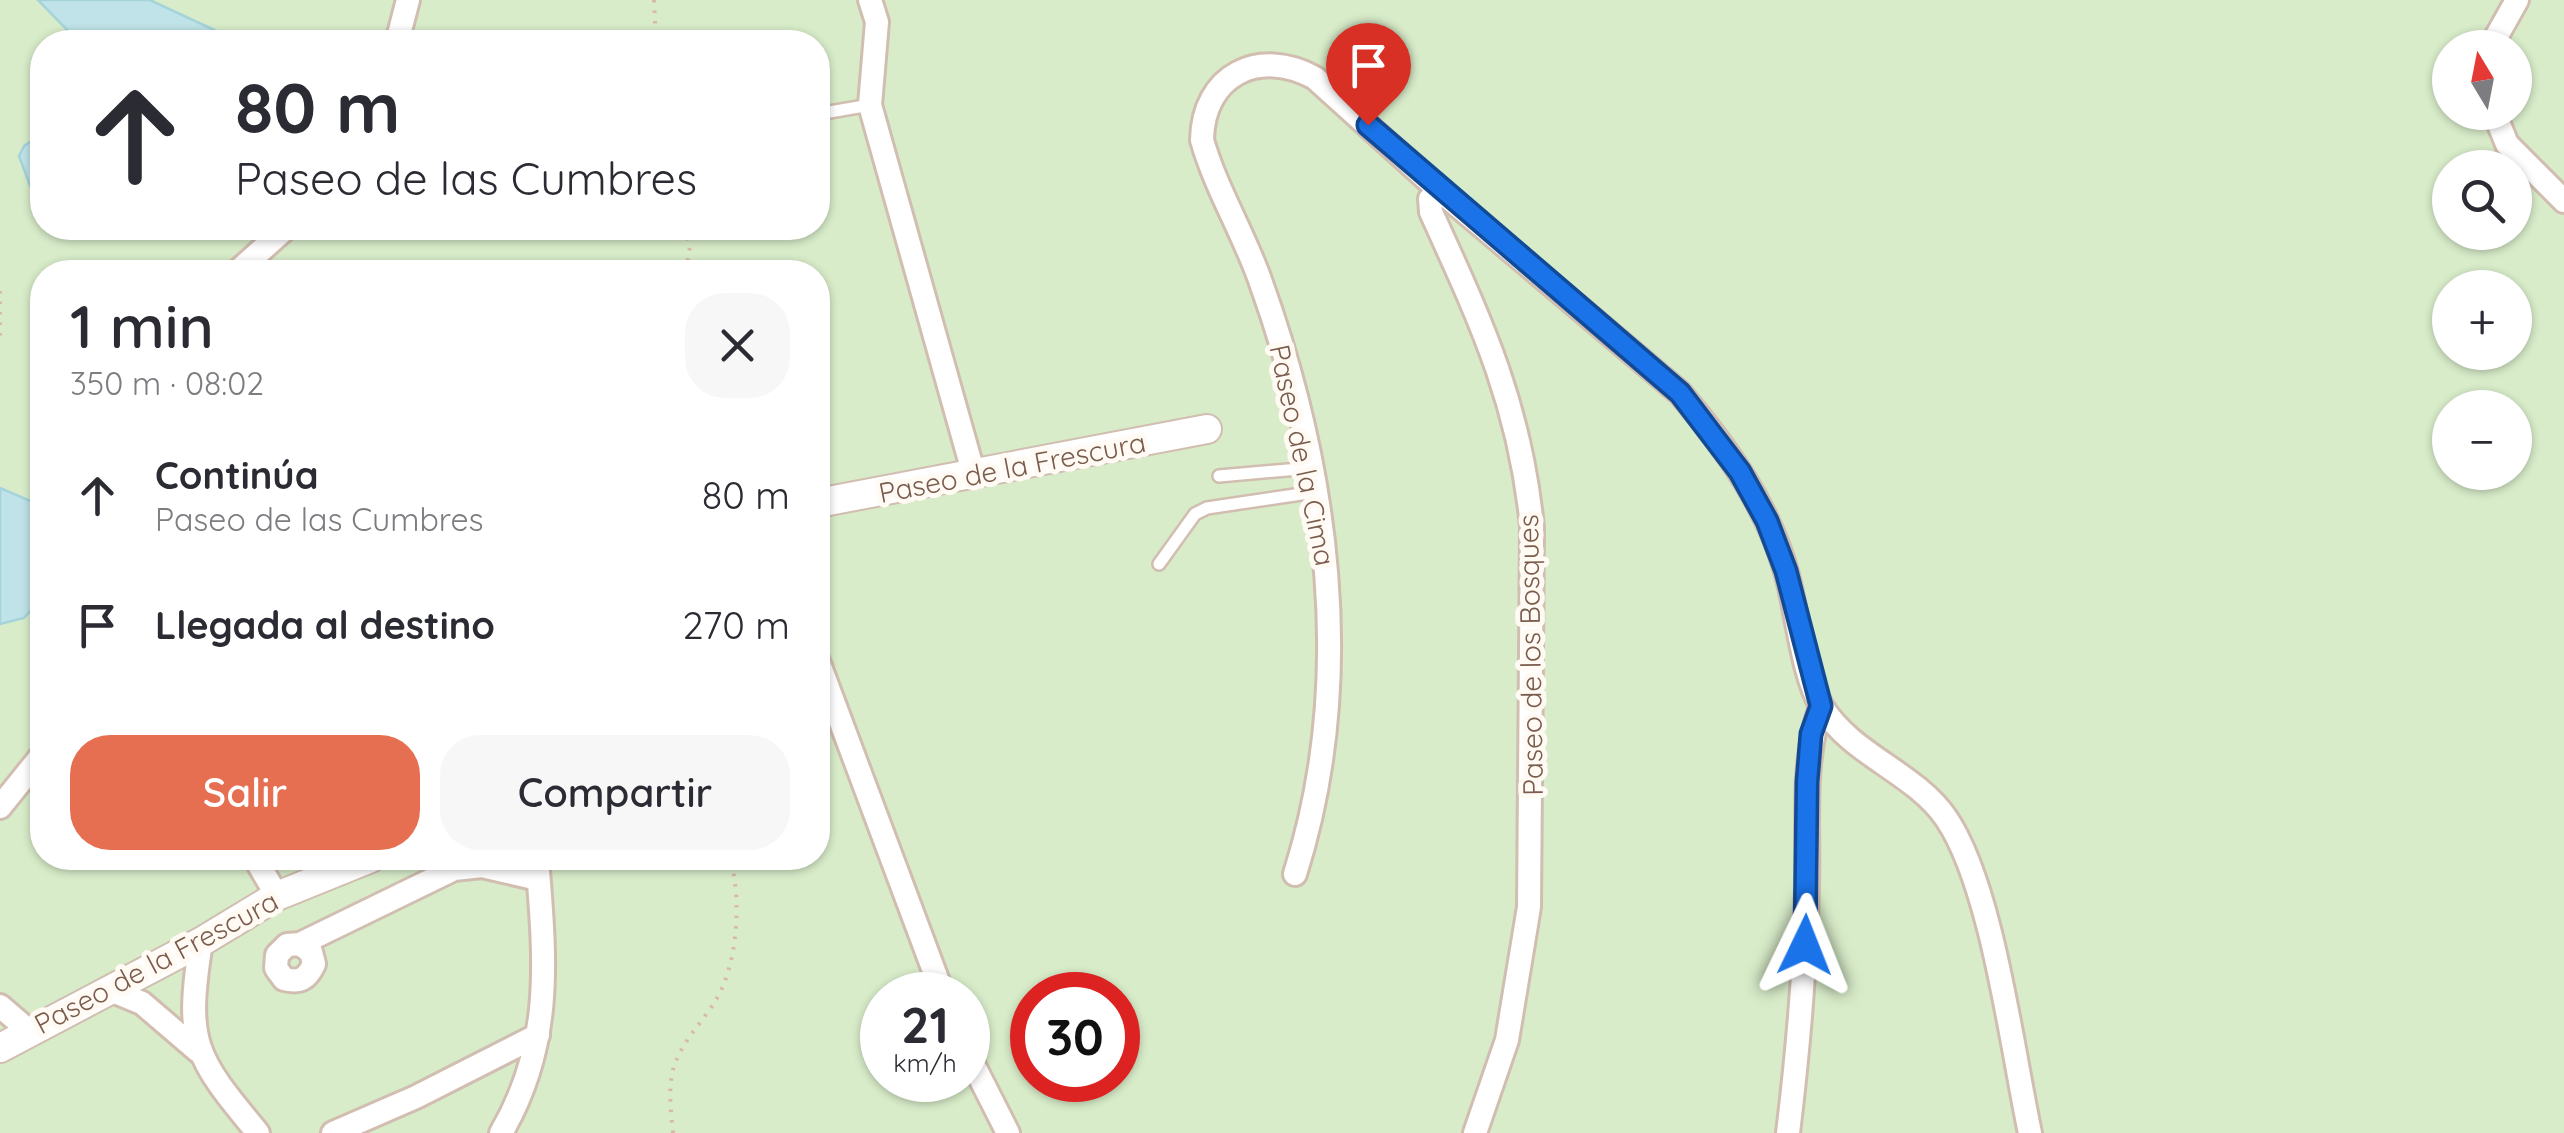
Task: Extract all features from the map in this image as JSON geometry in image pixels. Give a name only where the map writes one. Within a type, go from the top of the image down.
[{"type":"street","points":[[400,30],[408,0]]},
{"type":"street","points":[[870,0],[877,22],[870,105],[974,475]]},
{"type":"street","points":[[2500,30],[2516,0]]},
{"type":"street","name":"Paseo de la Cima","points":[[1294,874],[1319,786],[1327,716],[1328,579],[1291,374],[1270,309],[1202,140],[1202,120],[1217,90],[1249,68],[1272,62],[1293,66],[1315,78],[1439,190]]},
{"type":"street","points":[[2501,130],[2507,144],[2564,201]]},
{"type":"street","points":[[1439,190],[1680,393],[1710,428],[1767,521],[1786,571],[1821,706],[1868,753],[1930,798],[1966,855],[1991,948],[2030,1133]]},
{"type":"street","name":"Paseo de los Bosques","points":[[1439,190],[1430,200],[1431,212],[1496,356],[1527,478],[1532,527],[1529,908],[1507,1040],[1475,1133]]},
{"type":"street","points":[[250,260],[272,240]]},
{"type":"street","name":"Paseo de la Frescura","points":[[830,502],[1207,429]]},
{"type":"street","points":[[830,693],[935,972]]},
{"type":"street","points":[[1788,1133],[1803,1006],[1807,782],[1811,734],[1821,706]]},
{"type":"street","points":[[0,808],[30,769]]},
{"type":"street","points":[[262,870],[276,896]]},
{"type":"street","name":"Paseo de la Frescura","points":[[0,1048],[200,942],[276,896],[341,870]]},
{"type":"street","points":[[300,944],[452,870]]},
{"type":"street","points":[[501,1133],[534,1062],[545,1000],[538,870]]},
{"type":"street","points":[[200,942],[193,990],[198,1051],[207,1070],[258,1133]]},
{"type":"street","points":[[108,990],[142,1004],[198,1051]]},
{"type":"street","points":[[0,1006],[28,1030]]},
{"type":"street","points":[[333,1133],[416,1097],[538,1034]]},
{"type":"street","points":[[990,1097],[1008,1133]]},
{"type":"lane","points":[[830,112],[870,105]]},
{"type":"lane","points":[[1219,476],[1310,468]]},
{"type":"lane","points":[[1158,564],[1195,514],[1207,508],[1315,492]]},
{"type":"path","points":[[654,0],[655,30]]},
{"type":"path","points":[[0,291],[0,338]]},
{"type":"path","points":[[673,1133],[674,1066],[715,1002],[727,970],[735,905],[731,870]]},
{"type":"green space","points":[[0,0],[2564,0],[2564,1133],[0,1133]]},
{"type":"water","points":[[38,0],[150,0],[214,30],[67,30]]},
{"type":"water","points":[[30,142],[30,185],[19,156]]},
{"type":"water","points":[[0,488],[30,501],[30,611],[24,618],[0,624]]},
{"type":"route","points":[[1368,125],[1439,190],[1680,393],[1740,472],[1767,521],[1786,571],[1821,706],[1811,734],[1807,782],[1805,945]]}]
